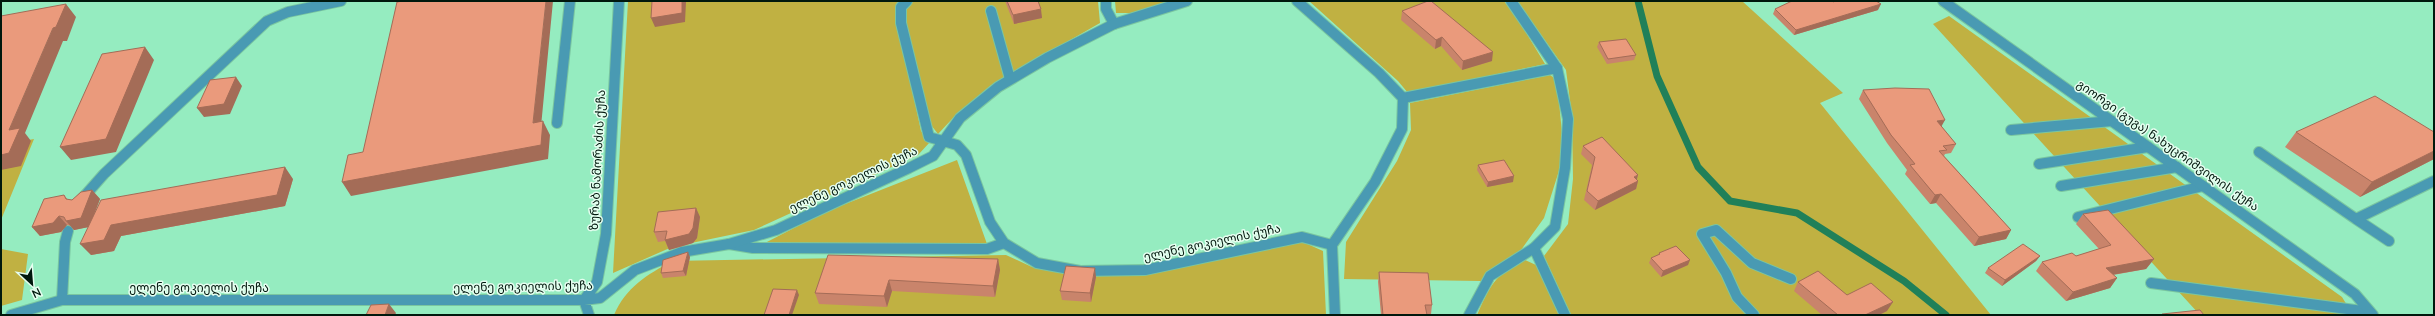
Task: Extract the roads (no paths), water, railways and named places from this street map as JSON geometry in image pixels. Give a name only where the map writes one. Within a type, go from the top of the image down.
[{"type":"street","points":[[78,203],[104,174],[267,21],[288,12],[340,1]]},
{"type":"street","points":[[557,123],[573,1]]},
{"type":"street","name":"ზურაბ ნამორაძის ქუჩა","points":[[584,300],[597,282],[606,234],[619,1]]},
{"type":"street","points":[[907,1],[901,6],[901,23],[929,137],[944,140],[960,118],[1010,79],[1114,24],[1187,1]]},
{"type":"street","points":[[1106,1],[1106,9],[1114,24]]},
{"type":"street","points":[[1297,1],[1379,73],[1403,98],[1402,129],[1375,182],[1332,245],[1332,275],[1335,315]]},
{"type":"street","points":[[1469,315],[1490,276],[1534,248],[1555,227],[1565,168],[1568,119],[1557,68],[1511,1]]},
{"type":"street","name":"გიორგი (გუგა) ნახუცრიშვილის ქუჩა","points":[[1943,1],[2355,294],[2372,314]]},
{"type":"street","points":[[991,11],[1010,79]]},
{"type":"street","points":[[1403,98],[1557,68]]},
{"type":"street","points":[[2011,130],[2112,121]]},
{"type":"street","name":"ელენე გოკიელის ქუჩა","points":[[11,315],[62,300],[584,300],[600,298],[634,270],[682,252],[729,244],[776,230],[933,156],[944,140],[957,144],[966,155],[990,222],[1004,244],[1037,262],[1080,271],[1145,270],[1302,237],[1332,245]]},
{"type":"street","points":[[2039,164],[2148,147]]},
{"type":"street","points":[[2259,152],[2389,241]]},
{"type":"street","points":[[2061,186],[2177,168]]},
{"type":"street","points":[[2356,219],[2434,181]]},
{"type":"street","points":[[2078,218],[2203,186]]},
{"type":"street","points":[[1754,315],[1737,297],[1726,272],[1702,234],[1716,230],[1752,263],[1791,279]]},
{"type":"street","points":[[62,300],[65,242],[68,231]]},
{"type":"street","points":[[729,244],[753,248],[987,249],[1004,244]]},
{"type":"street","points":[[1534,248],[1565,315]]},
{"type":"street","points":[[2151,283],[2372,314]]},
{"type":"street","points":[[584,300],[589,315]]},
{"type":"waterway","points":[[1638,1],[1657,76],[1698,167],[1730,201],[1797,213],[1904,281],[1946,315]]}]
